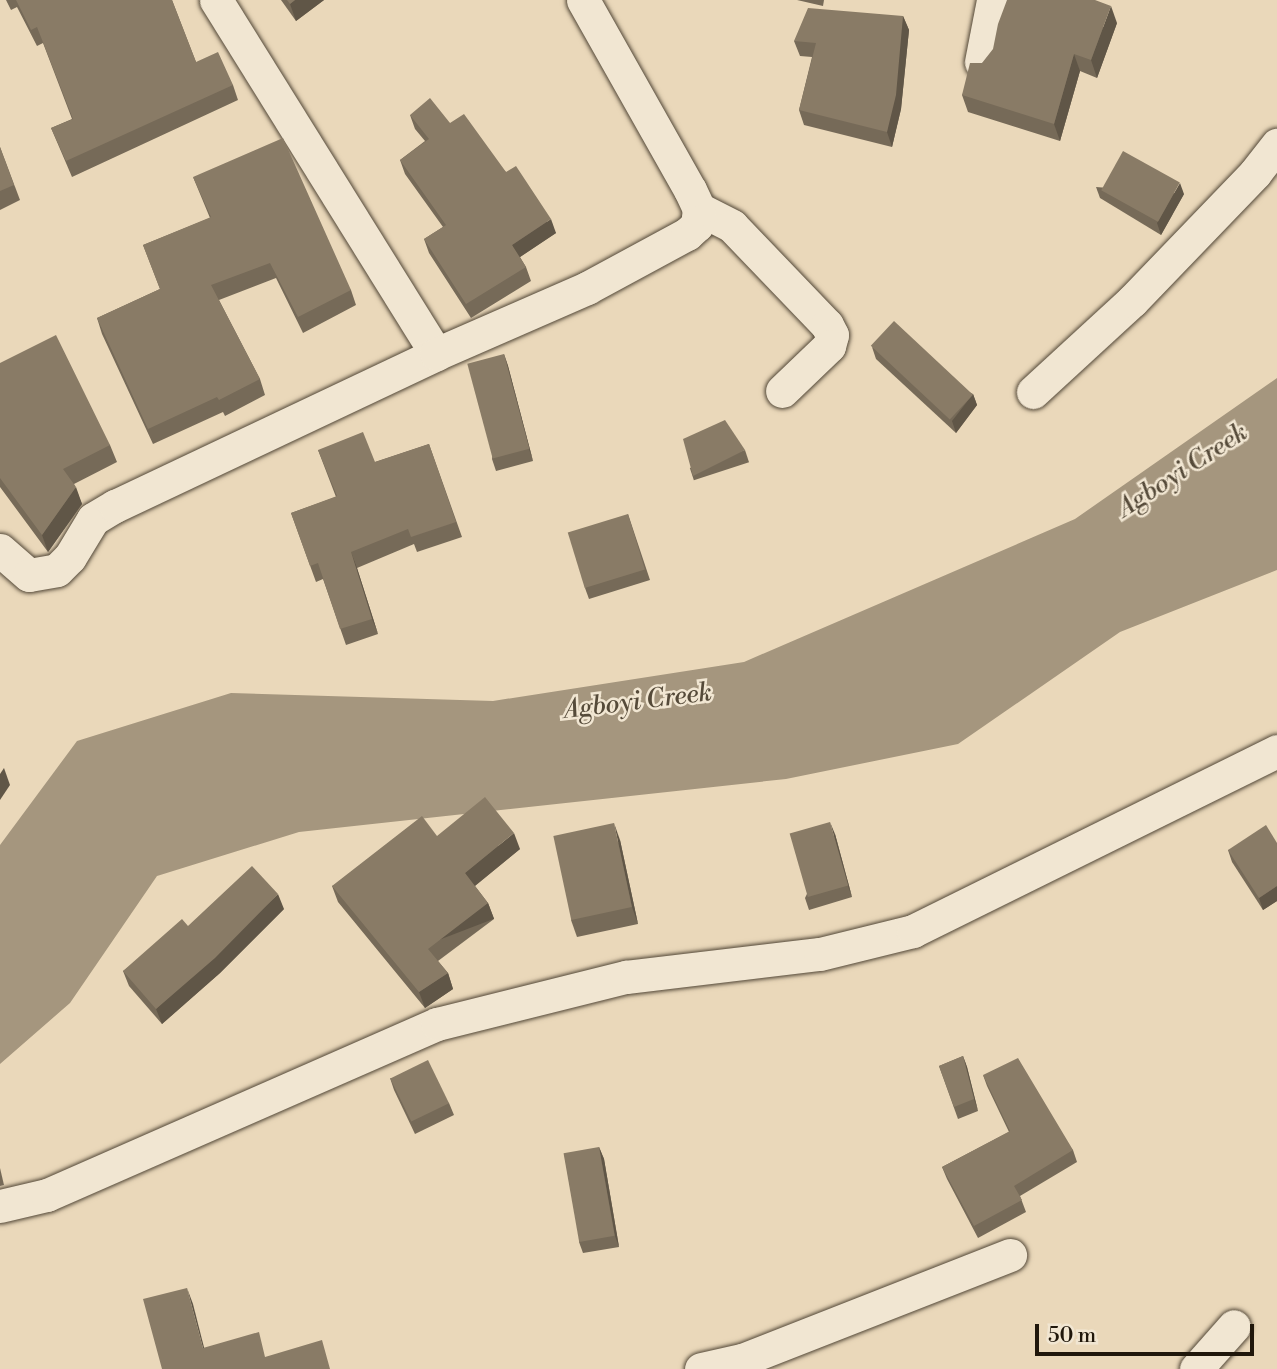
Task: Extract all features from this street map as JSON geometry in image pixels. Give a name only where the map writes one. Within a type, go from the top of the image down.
[{"type":"street","points":[[216,0],[436,354]]},
{"type":"street","points":[[583,0],[699,209],[732,226],[827,325],[832,335],[829,346],[782,391]]},
{"type":"street","points":[[981,62],[993,0]]},
{"type":"street","points":[[1033,392],[1132,301],[1255,173],[1277,145]]},
{"type":"street","points":[[0,550],[29,575],[57,570],[70,557],[93,519],[115,506],[436,354],[587,288],[687,234],[697,225],[699,209]]},
{"type":"street","points":[[0,1206],[47,1195],[437,1024],[626,977],[820,954],[913,931],[1277,751]]},
{"type":"street","points":[[701,1369],[742,1360],[1010,1255]]},
{"type":"street","points":[[1196,1369],[1234,1326]]},
{"type":"water","name":"Agboyi Creek","points":[[1277,378],[1277,570],[1120,632],[958,744],[786,779],[299,832],[157,876],[70,1003],[0,1064],[0,845],[77,741],[231,693],[493,701],[744,662],[1075,519]]},
{"type":"building","points":[[16,0],[172,0],[196,62],[218,52],[233,85],[66,161],[51,128],[73,119],[37,27],[31,30]]},
{"type":"building","points":[[1007,0],[1095,0],[1111,6],[1091,60],[1074,54],[1054,124],[962,95],[970,63],[982,63],[993,49]]},
{"type":"building","points":[[808,8],[903,16],[896,95],[887,132],[799,110],[816,43],[794,41]]},
{"type":"building","points":[[430,98],[450,123],[464,114],[506,172],[516,166],[551,219],[512,245],[526,267],[466,304],[424,239],[446,225],[400,160],[429,139],[410,115]]},
{"type":"building","points":[[283,138],[351,290],[298,317],[270,263],[211,285],[260,379],[219,400],[217,397],[148,429],[97,318],[160,289],[143,245],[211,217],[193,177]]},
{"type":"building","points":[[0,147],[14,185],[0,191]]},
{"type":"building","points":[[1123,151],[1180,183],[1158,222],[1101,190]]},
{"type":"building","points":[[894,321],[973,395],[950,420],[871,346]]},
{"type":"building","points":[[56,335],[110,445],[63,469],[76,487],[42,535],[0,478],[0,363]]},
{"type":"building","points":[[504,354],[529,449],[493,458],[467,364]]},
{"type":"building","points":[[725,420],[745,450],[693,476],[683,439]]},
{"type":"building","points":[[363,432],[375,462],[429,444],[456,522],[411,537],[408,529],[351,552],[372,619],[340,629],[318,563],[310,566],[291,513],[337,496],[318,450]]},
{"type":"building","points":[[628,514],[645,569],[585,588],[568,532]]},
{"type":"building","points":[[485,797],[514,833],[465,873],[488,903],[428,949],[448,973],[419,992],[332,886],[422,816],[437,836]]},
{"type":"building","points":[[830,822],[848,885],[808,897],[790,834]]},
{"type":"building","points":[[614,823],[632,907],[571,920],[553,836]]},
{"type":"building","points":[[1266,825],[1277,843],[1277,886],[1259,898],[1228,850]]},
{"type":"building","points":[[252,866],[278,894],[215,958],[156,1009],[123,971],[182,919],[188,926]]},
{"type":"building","points":[[963,1056],[974,1099],[954,1107],[939,1066]]},
{"type":"building","points":[[1018,1058],[1073,1150],[1014,1186],[1022,1200],[974,1226],[942,1167],[1010,1131],[983,1075]]},
{"type":"building","points":[[428,1060],[449,1103],[411,1122],[390,1078]]},
{"type":"building","points":[[599,1147],[615,1236],[579,1242],[564,1153]]},
{"type":"building","points":[[187,1288],[203,1348],[259,1332],[265,1357],[322,1340],[330,1369],[162,1369],[143,1299]]}]
